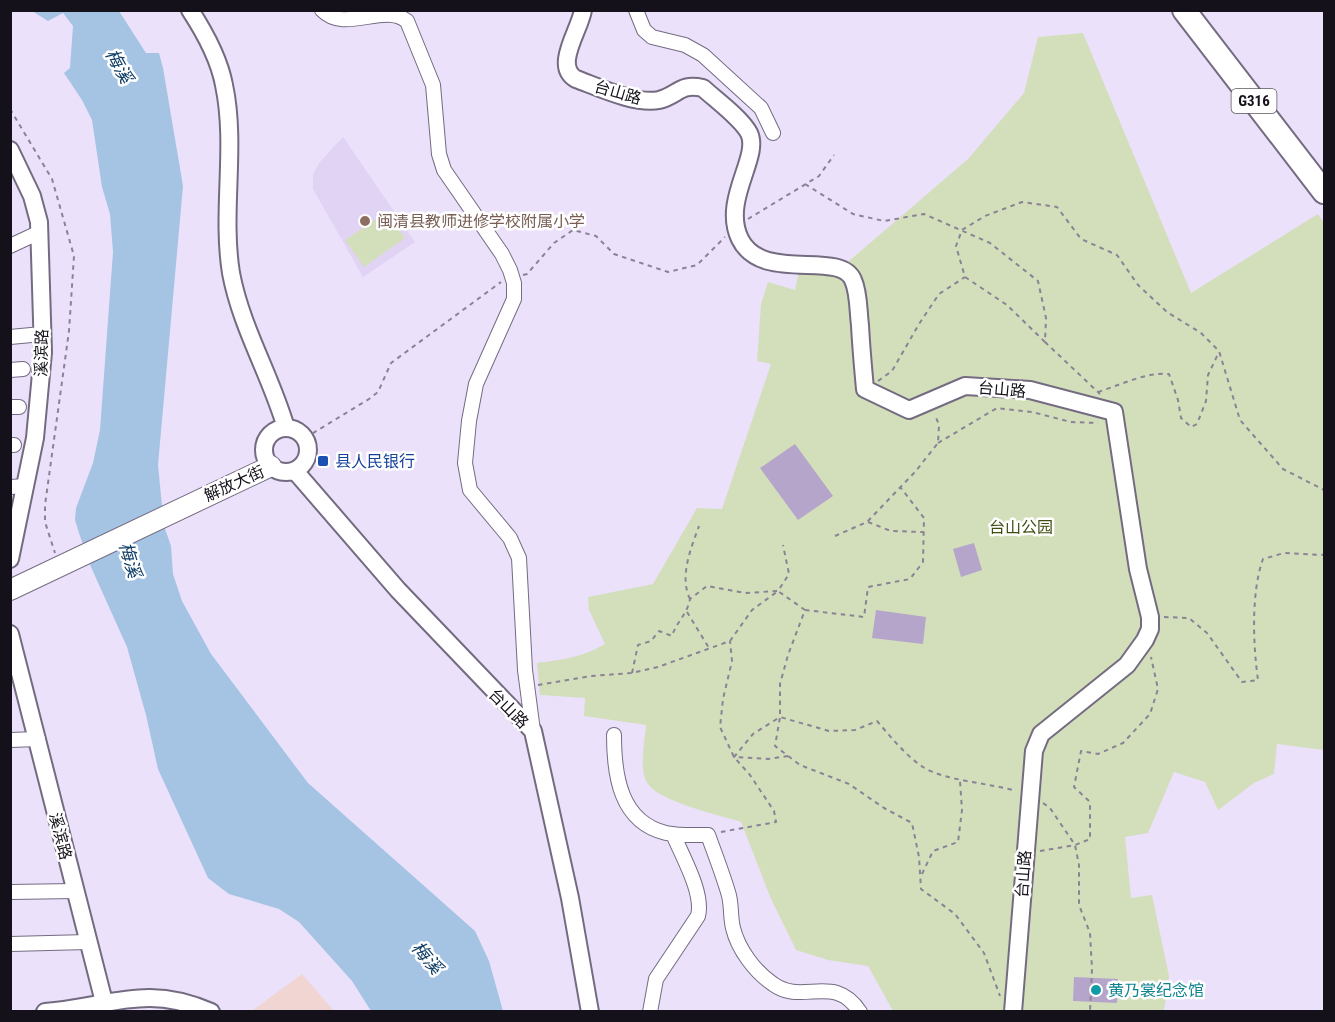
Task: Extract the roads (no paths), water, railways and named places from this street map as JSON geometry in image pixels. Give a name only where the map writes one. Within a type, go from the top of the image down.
[{"type":"highway","name":"G316","points":[[1184,10],[1324,192]]},
{"type":"main road","name":"解放大街","points":[[54,565],[268,463]]},
{"type":"main road","points":[[10,580],[54,565]]},
{"type":"main road","points":[[10,590],[54,565]]},
{"type":"street","points":[[190,10],[216,58],[226,95],[229,256],[234,287],[243,317],[286,428]]},
{"type":"street","points":[[322,10],[330,17],[341,19],[391,15],[403,17],[407,21],[433,85],[438,146],[444,170],[502,254],[513,276],[514,299],[480,373],[473,395],[465,463],[470,490],[510,538],[519,558],[524,654],[533,731]]},
{"type":"street","name":"台山路","points":[[583,10],[567,56],[566,70],[569,75],[576,80],[648,101],[669,96],[684,87],[703,88],[748,132],[752,142],[750,153],[736,197],[736,227],[740,240],[758,258],[771,262],[838,267],[846,270],[853,279],[858,299],[865,388],[909,410],[965,386],[1030,390],[1114,416],[1138,569],[1150,617],[1150,629],[1127,665],[1041,734],[1034,751],[1025,854],[1007,1007]]},
{"type":"street","points":[[636,10],[644,30],[652,37],[685,45],[703,55],[761,108],[773,133]]},
{"type":"street","name":"溪滨路","points":[[10,150],[32,196],[40,232],[43,352],[35,438],[18,487],[10,559]]},
{"type":"street","points":[[10,246],[40,232]]},
{"type":"street","points":[[10,337],[42,334]]},
{"type":"street","points":[[286,428],[294,429],[305,438],[308,445],[307,459],[303,465],[295,471],[284,472],[268,463],[264,453],[267,439],[272,433],[286,428]]},
{"type":"street","name":"台山路","points":[[295,471],[398,590],[533,731],[570,898],[590,1011]]},
{"type":"street","name":"溪滨路","points":[[10,634],[104,1002]]},
{"type":"street","points":[[614,735],[614,764],[623,798],[628,807],[645,823],[664,833],[708,835],[729,894],[736,936],[745,954],[756,968],[773,984],[781,988],[801,992],[842,993],[848,996],[860,1011]]},
{"type":"street","points":[[10,740],[38,739]]},
{"type":"street","points":[[651,1011],[656,979],[698,916],[700,908],[697,893],[673,834]]},
{"type":"street","points":[[10,892],[75,891]]},
{"type":"street","points":[[10,944],[88,942]]},
{"type":"street","points":[[45,1011],[75,1009],[133,997],[167,998],[211,1011]]},
{"type":"water","name":"梅溪","points":[[32,11],[119,11],[146,53],[159,53],[163,68],[183,186],[158,465],[164,526],[171,546],[173,574],[182,601],[211,654],[308,783],[475,931],[489,961],[503,1011],[371,1011],[352,981],[299,922],[279,909],[229,894],[208,878],[158,769],[127,647],[91,567],[75,520],[76,508],[93,463],[100,430],[113,252],[110,214],[102,187],[92,120],[64,73],[70,68],[73,26],[63,13],[48,21]]},
{"type":"place","name":"闽清县教师进修学校附属小学","points":[[365,221]]},
{"type":"place","name":"县人民银行","points":[[323,461]]},
{"type":"place","name":"黄乃裳纪念馆","points":[[1096,990]]},
{"type":"park label","name":"台山公园","points":[[1021,527]]}]
